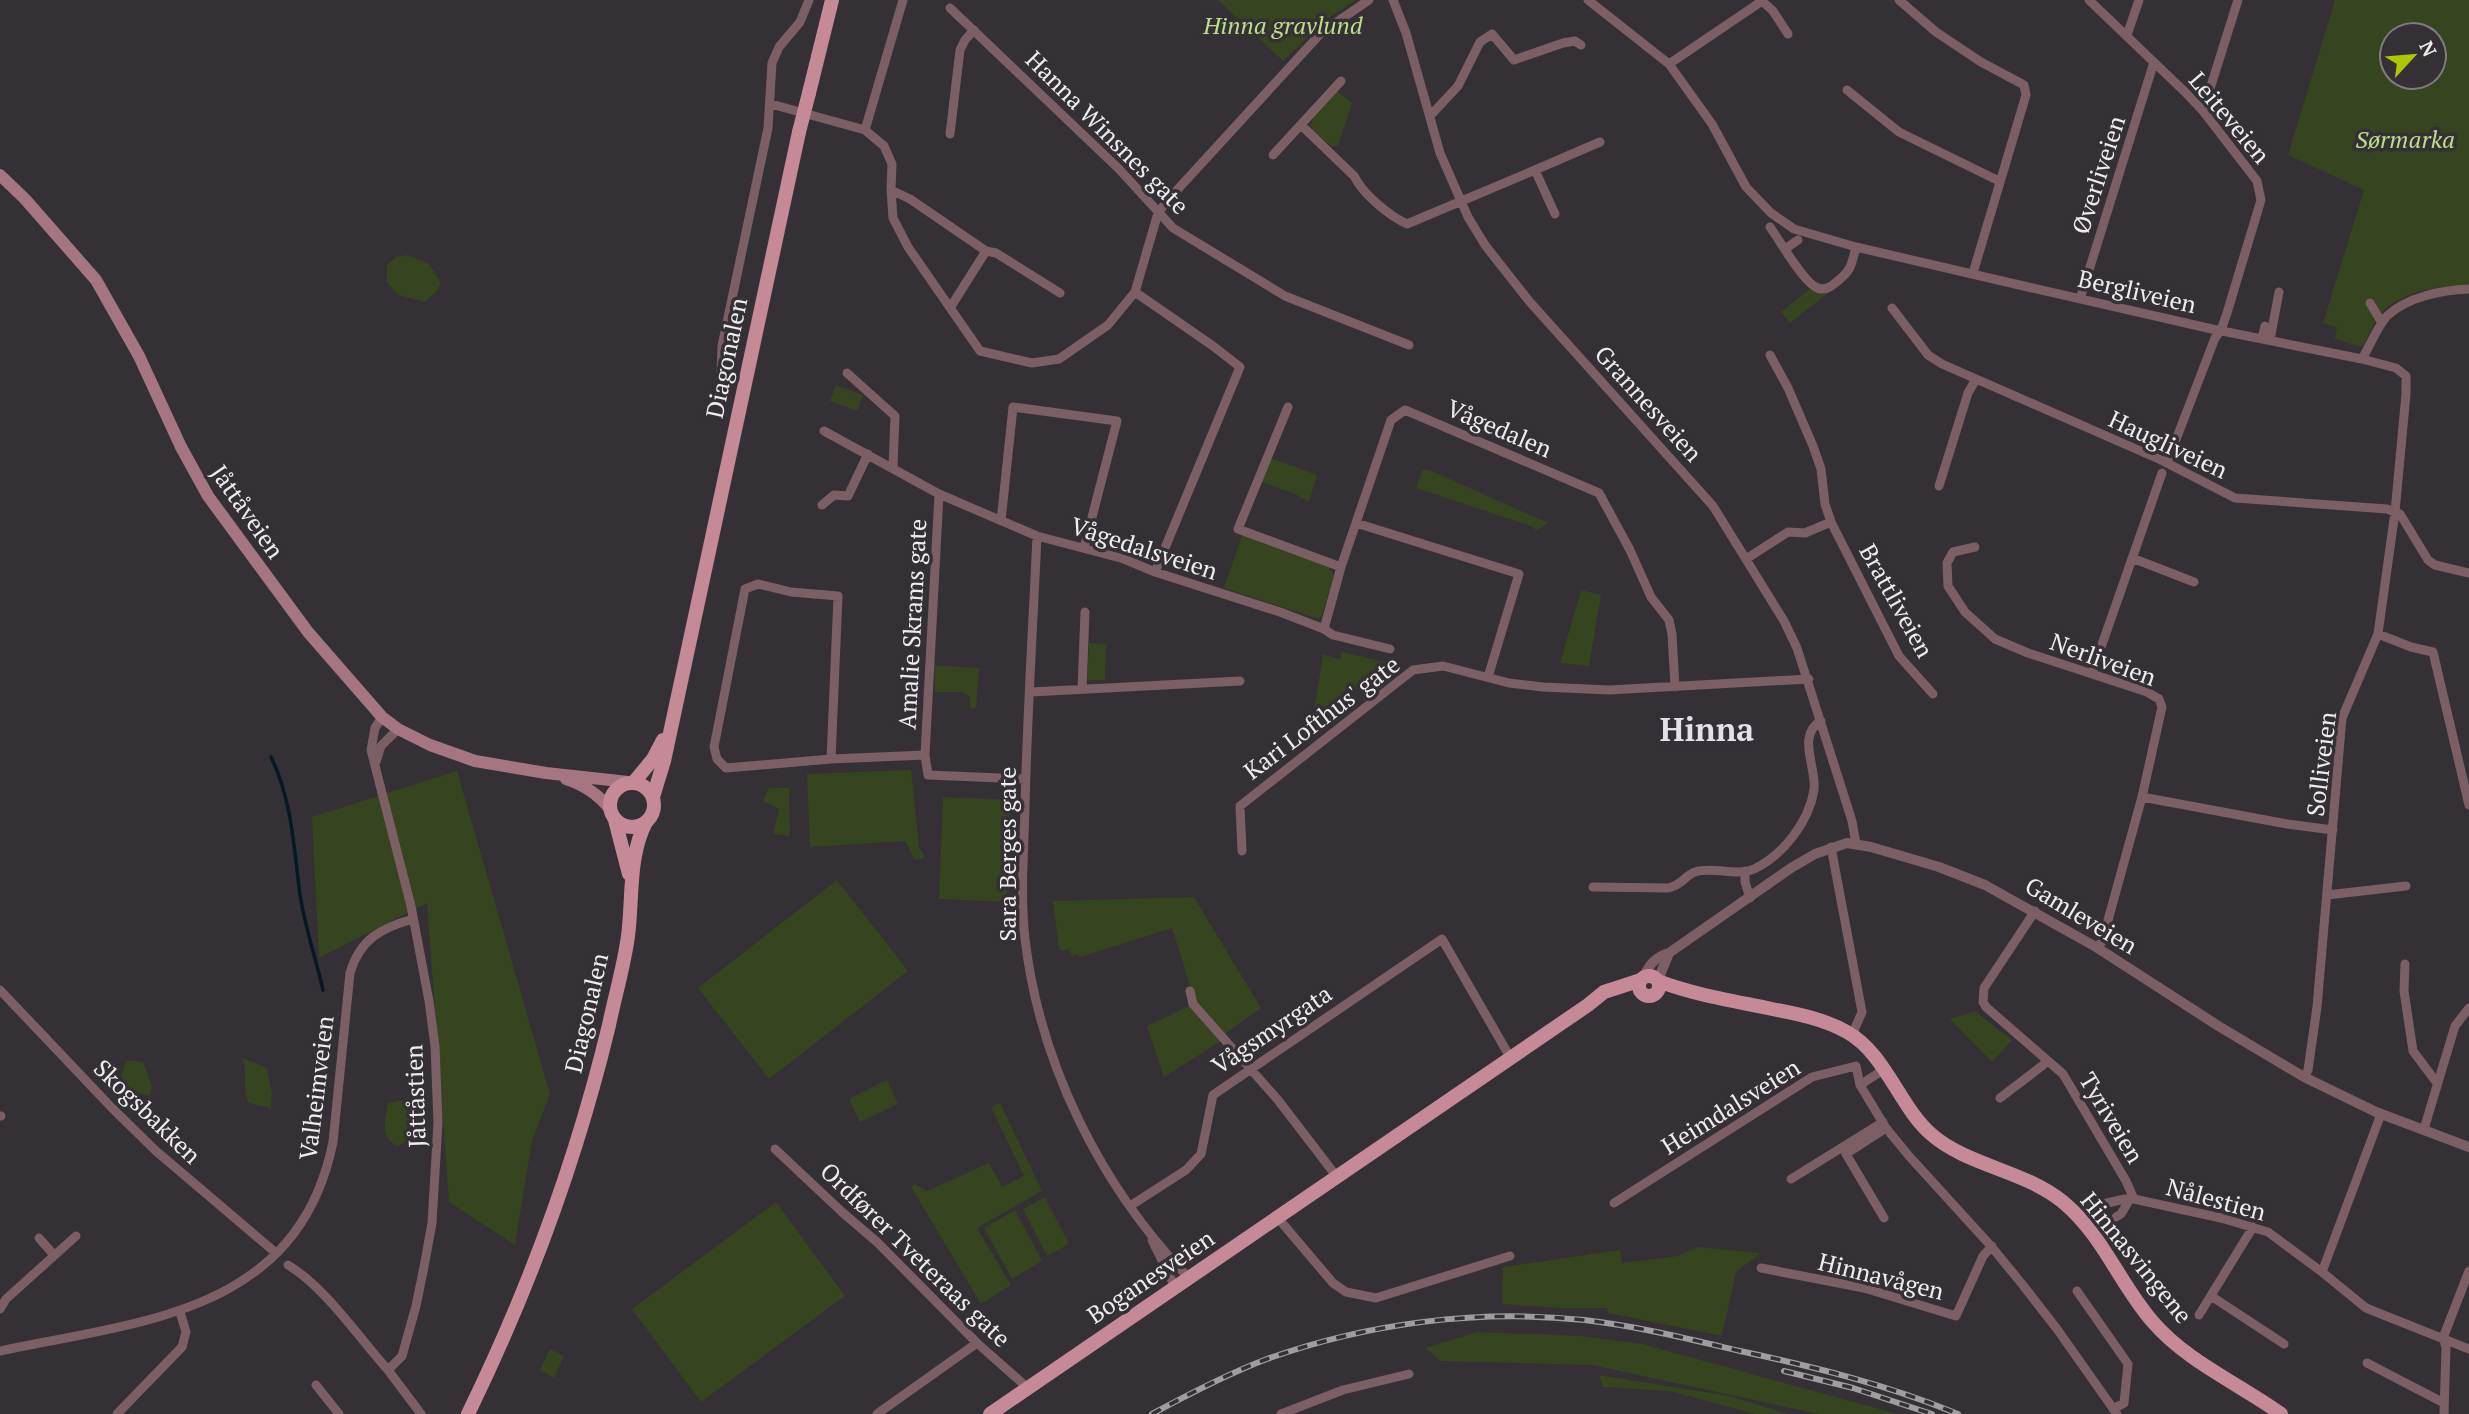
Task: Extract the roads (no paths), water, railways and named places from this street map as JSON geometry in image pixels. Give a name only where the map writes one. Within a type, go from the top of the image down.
[{"type":"main road","name":"Diagonalen","points":[[653,797],[664,761],[799,132],[832,0]]},
{"type":"main road","name":"Jåttåveien","points":[[0,175],[25,199],[96,280],[139,356],[189,463],[220,514],[308,632],[382,716],[398,729],[430,745],[475,761],[546,773],[631,782]]},
{"type":"main road","name":"Diagonalen","points":[[631,782],[653,759],[670,726]]},
{"type":"main road","name":"Jåttåveien","points":[[546,773],[577,783],[599,796],[613,814]]},
{"type":"main road","points":[[631,782],[644,786],[653,797],[653,811],[646,822],[633,827],[626,826],[613,814],[614,791],[631,782]]},
{"type":"main road","name":"Diagonalen","points":[[613,814],[632,886]]},
{"type":"main road","name":"Diagonalen","points":[[468,1414],[502,1339],[564,1178],[598,1068],[628,940],[635,849],[646,822]]},
{"type":"main road","name":"Hinnasvingene","points":[[1650,984],[1816,1018],[1852,1035],[1869,1051],[1914,1115],[1934,1137],[1959,1152],[2036,1184],[2064,1203],[2087,1226],[2133,1296],[2166,1336],[2209,1369],[2281,1414]]},
{"type":"main road","name":"Boganesveien","points":[[990,1414],[1588,1004],[1623,996],[1650,984]]},
{"type":"street","points":[[721,372],[722,346],[771,104],[772,64],[779,47],[800,22],[809,0]]},
{"type":"street","points":[[865,130],[903,0]]},
{"type":"street","points":[[771,104],[865,130],[874,136],[889,154],[892,164],[893,218],[908,247],[980,351],[1032,363],[1059,359],[1108,325],[1135,292],[1158,213],[1322,32],[1369,0]]},
{"type":"street","name":"Grannesveien","points":[[1393,0],[1406,33],[1440,153],[1461,202],[1485,245],[1525,295],[1713,506],[1791,634],[1809,679],[1852,821],[1856,844]]},
{"type":"street","name":"Bergliveien","points":[[1588,0],[1669,64],[1712,124],[1746,187],[1771,213],[1794,229],[1856,247],[2080,299],[2362,359],[2396,368],[2406,376]]},
{"type":"street","points":[[1899,0],[1936,32],[1981,62],[2024,85],[2026,95],[1973,273]]},
{"type":"street","name":"Leiteveien","points":[[2089,0],[2203,111],[2257,181],[2261,200],[2221,330]]},
{"type":"street","points":[[2127,35],[2139,0]]},
{"type":"street","points":[[2203,111],[2238,0]]},
{"type":"street","points":[[1669,64],[1762,1],[1773,11],[1788,34]]},
{"type":"street","name":"Hanna Winsnes gate","points":[[950,8],[1119,169],[1173,228],[1285,296],[1409,345]]},
{"type":"street","points":[[950,134],[960,50],[974,30]]},
{"type":"street","points":[[1430,116],[1458,86],[1480,42],[1493,34],[1514,60],[1563,43],[1575,41],[1581,45]]},
{"type":"street","name":"Øverliveien","points":[[2080,299],[2154,62]]},
{"type":"street","points":[[1273,155],[1341,81]]},
{"type":"street","points":[[1847,90],[1899,132],[1999,181]]},
{"type":"street","points":[[1301,125],[1354,176],[1359,185],[1397,219],[1407,224],[1600,142]]},
{"type":"street","points":[[1535,170],[1555,214]]},
{"type":"street","points":[[891,190],[910,199],[986,251],[996,253],[1060,293]]},
{"type":"street","points":[[1770,228],[1815,288],[1829,288],[1847,274],[1853,263],[1856,247]]},
{"type":"street","points":[[1785,249],[1798,240]]},
{"type":"street","points":[[950,308],[986,251]]},
{"type":"street","points":[[2362,359],[2382,323],[2396,309],[2433,294],[2469,289]]},
{"type":"street","points":[[1135,292],[1240,368],[1155,572]]},
{"type":"street","points":[[2266,339],[2279,292]]},
{"type":"street","points":[[2370,303],[2382,323]]},
{"type":"street","name":"Haugliveien","points":[[1892,308],[1931,359],[2167,463],[2235,498],[2387,509],[2395,512]]},
{"type":"street","points":[[2167,463],[2214,338],[2221,330]]},
{"type":"street","name":"Brattliveien","points":[[1770,355],[1788,388],[1816,453],[1831,522],[1899,656],[1933,694]]},
{"type":"street","points":[[847,373],[895,416],[893,467]]},
{"type":"street","name":"Solliveien","points":[[2304,1077],[2308,1070],[2316,1007],[2342,718],[2378,634],[2395,512],[2406,376]]},
{"type":"street","points":[[1939,486],[1968,393],[1976,379]]},
{"type":"street","points":[[1001,521],[1013,407],[1117,421],[1084,548]]},
{"type":"street","points":[[1288,407],[1238,529],[1341,567]]},
{"type":"street","name":"Vågedalen","points":[[1324,629],[1341,567],[1391,420],[1405,410],[1595,490],[1603,496],[1651,597],[1670,620],[1675,687]]},
{"type":"street","name":"Vågedalsveien","points":[[824,431],[939,494],[1037,536],[1124,559],[1324,629],[1333,635],[1390,649]]},
{"type":"street","points":[[822,505],[834,495],[848,496],[868,454]]},
{"type":"street","points":[[2092,673],[2162,473]]},
{"type":"street","name":"Amalie Skrams gate","points":[[925,755],[939,494]]},
{"type":"street","points":[[2395,512],[2400,514],[2428,560],[2435,565],[2469,573]]},
{"type":"street","points":[[1746,559],[1788,532],[1805,533],[1831,522]]},
{"type":"street","points":[[1356,523],[1519,574],[1488,677]]},
{"type":"street","name":"Sara Berges gate","points":[[1037,536],[1022,902],[1029,968],[1047,1046],[1085,1134],[1146,1229],[1189,1278]]},
{"type":"street","name":"Nerliveien","points":[[1975,547],[1953,552],[1947,563],[1948,586],[1965,612],[1995,639],[2028,653],[2147,692],[2159,699],[2162,707],[2142,797],[2102,942],[2096,947]]},
{"type":"street","points":[[2132,558],[2194,582]]},
{"type":"street","points":[[831,759],[838,596],[791,592],[758,584],[745,589],[714,747],[717,759],[726,768],[831,759],[925,755],[928,775],[1026,779]]},
{"type":"street","points":[[1082,689],[1085,612]]},
{"type":"street","points":[[2378,634],[2410,647],[2433,652],[2469,805]]},
{"type":"street","name":"Kari Lofthus' gate","points":[[1242,851],[1240,806],[1413,670],[1443,666],[1509,683],[1576,690],[1809,679]]},
{"type":"street","points":[[1031,692],[1240,681]]},
{"type":"street","name":"Jåttåstien","points":[[382,716],[371,741],[371,750],[413,919],[435,1046],[437,1160],[432,1223],[416,1306],[402,1356],[388,1370]]},
{"type":"street","points":[[1593,887],[1668,888],[1678,886],[1694,872],[1745,871],[1764,863],[1784,846],[1808,811],[1815,788],[1809,733],[1814,725],[1821,721]]},
{"type":"street","points":[[376,763],[381,746],[398,729]]},
{"type":"street","points":[[2142,797],[2333,830]]},
{"type":"street","name":"Gamleveien","points":[[1650,984],[1669,953],[1791,868],[1831,847],[1847,843],[1871,846],[1985,885],[2096,947],[2220,1027],[2304,1077],[2381,1114],[2469,1147]]},
{"type":"street","points":[[1831,847],[1862,1012],[1852,1035]]},
{"type":"street","points":[[1745,871],[1745,882],[1751,898]]},
{"type":"street","points":[[2327,895],[2406,886]]},
{"type":"street","name":"Tyriveien","points":[[2035,911],[1984,988],[1980,1002],[2063,1074],[2126,1181],[2132,1199]]},
{"type":"street","name":"Valheimveien","points":[[1,1349],[155,1319],[180,1311],[212,1299],[234,1286],[276,1253],[294,1234],[309,1212],[329,1161],[353,961],[369,938],[378,931],[413,919]]},
{"type":"street","name":"Vågsmyrgata","points":[[1130,1206],[1186,1170],[1201,1154],[1213,1095],[1442,939],[1510,1057]]},
{"type":"street","points":[[2405,964],[2404,991],[2413,1051],[2437,1083]]},
{"type":"street","name":"Skogsbakken","points":[[0,990],[147,1142],[276,1253]]},
{"type":"street","points":[[1190,991],[1193,1004],[1278,1100],[1337,1177]]},
{"type":"street","points":[[2424,1129],[2455,1026],[2469,1008]]},
{"type":"street","name":"Tyriveien","points":[[2000,1097],[2047,1062]]},
{"type":"street","name":"Heimdalsveien","points":[[1614,1203],[1812,1077],[1856,1066],[1860,1085]]},
{"type":"street","points":[[1883,1070],[1860,1085],[1885,1125],[1909,1156],[1992,1246],[2057,1329],[2115,1412],[2122,1414]]},
{"type":"street","points":[[2322,1272],[2381,1114]]},
{"type":"street","points":[[1791,1179],[1885,1125]]},
{"type":"street","points":[[1884,1218],[1846,1154],[1885,1125]]},
{"type":"street","name":"Ordfører Tveteraas gate","points":[[775,1149],[877,1241],[977,1343],[1028,1388]]},
{"type":"street","points":[[2116,1217],[2132,1199]]},
{"type":"street","name":"Nålestien","points":[[2089,1206],[2132,1199],[2268,1232],[2280,1246],[2322,1272],[2366,1308],[2469,1349]]},
{"type":"street","points":[[1277,1217],[1333,1283],[1346,1292],[1376,1298],[1510,1256]]},
{"type":"street","points":[[2199,1315],[2253,1227]]},
{"type":"street","name":"Sara Berges gate","points":[[1146,1229],[1175,1287]]},
{"type":"street","points":[[0,1309],[6,1300],[76,1236]]},
{"type":"street","points":[[39,1238],[54,1255]]},
{"type":"street","name":"Hinnavågen","points":[[1760,1268],[1864,1288],[1956,1316],[1983,1256],[1992,1246]]},
{"type":"street","points":[[288,1265],[331,1303],[421,1414]]},
{"type":"street","points":[[2444,1414],[2446,1346],[2443,1338],[2469,1271]]},
{"type":"street","points":[[2077,1292],[2128,1364],[2124,1403],[2115,1412]]},
{"type":"street","points":[[2211,1296],[2284,1343]]},
{"type":"street","points":[[117,1414],[182,1347],[186,1332],[180,1311]]},
{"type":"street","points":[[877,1414],[977,1343]]},
{"type":"street","points":[[2367,1363],[2444,1403]]},
{"type":"street","points":[[1281,1414],[1343,1390],[1409,1374]]},
{"type":"street","points":[[316,1385],[339,1414]]},
{"type":"waterway","points":[[271,757],[288,807],[302,907],[323,990]]},
{"type":"railway","points":[[1152,1414],[1237,1371],[1344,1336],[1423,1322],[1504,1316],[1584,1320],[1663,1333],[1851,1378],[1958,1414]]},
{"type":"railway","points":[[1784,1371],[1853,1388],[1932,1414]]},
{"type":"district","name":"Hinna","points":[[1707,730]]},
{"type":"park label","name":"Hinna gravlund","points":[[1283,26]]},
{"type":"park label","name":"Sørmarka","points":[[2405,140]]}]
